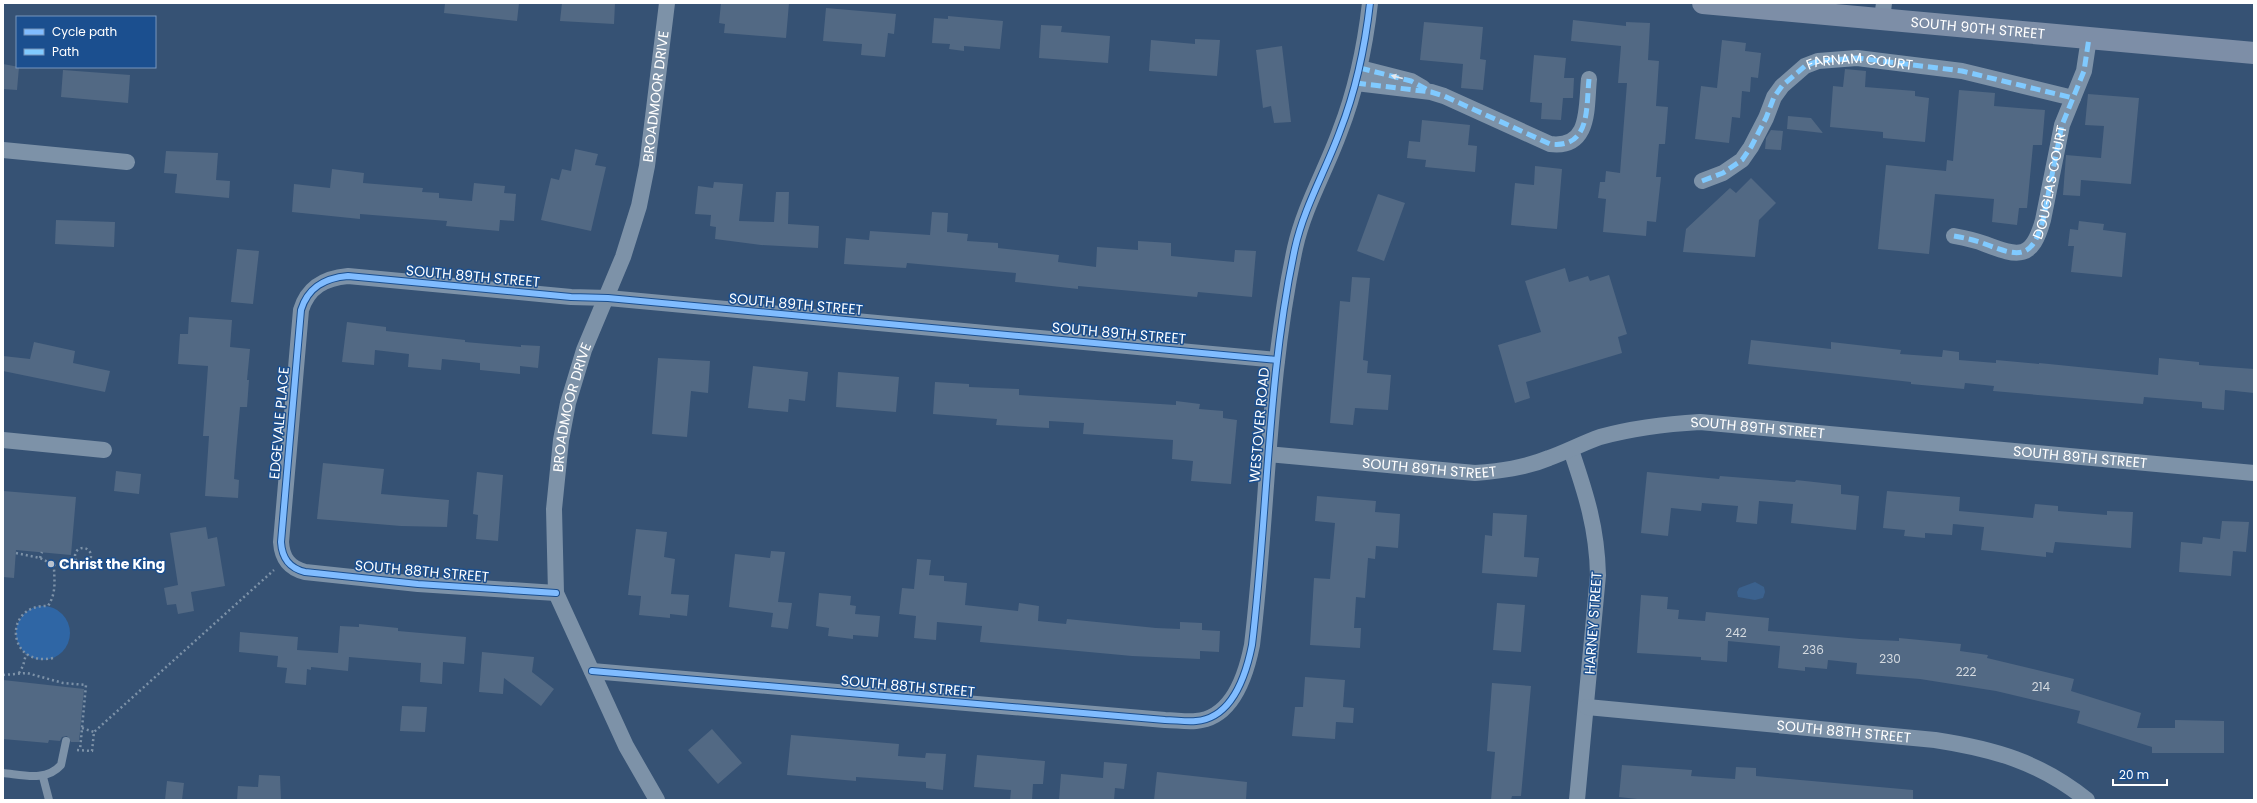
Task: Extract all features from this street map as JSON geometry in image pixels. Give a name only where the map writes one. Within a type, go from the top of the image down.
[{"type":"main road","name":"SOUTH 90TH STREET","points":[[1703,3],[1883,11],[2089,38],[2254,53]]},
{"type":"street","name":"BROADMOOR DRIVE","points":[[657,800],[626,746],[592,671],[571,631],[556,593],[554,509],[560,440],[568,403],[594,322],[608,298],[623,258],[642,193],[650,143],[667,3]]},
{"type":"street","name":"WESTOVER ROAD","points":[[1221,710],[1233,698],[1242,684],[1252,645],[1277,360],[1286,293],[1296,246],[1306,214],[1340,132],[1358,75],[1370,3]]},
{"type":"street","name":"DOUGLAS COURT","points":[[1954,236],[2011,254],[2022,252],[2032,246],[2040,232],[2062,124],[2084,71],[2089,38]]},
{"type":"street","name":"FARNAM COURT","points":[[1702,181],[1723,173],[1742,160],[1751,147],[1766,118],[1774,97],[1782,86],[1804,66],[1818,60],[1857,58],[1962,71],[2072,98]]},
{"type":"street","points":[[1358,75],[1444,96],[1550,144],[1566,144],[1578,136],[1583,128],[1589,79]]},
{"type":"street","points":[[3,150],[127,162]]},
{"type":"street","name":"SOUTH 89TH STREET","points":[[315,287],[334,277],[348,276],[571,297],[608,298],[1277,360]]},
{"type":"street","name":"EDGEVALE PLACE","points":[[288,564],[284,558],[281,542],[301,310],[304,301],[315,287]]},
{"type":"street","name":"SOUTH 89TH STREET","points":[[1268,454],[1474,473],[1517,468],[1571,450],[1598,438],[1636,428],[1663,424],[1700,422],[2254,473]]},
{"type":"street","points":[[3,440],[104,450]]},
{"type":"street","name":"HARNEY STREET","points":[[1571,450],[1594,520],[1598,548],[1598,575],[1587,707],[1577,800]]},
{"type":"street","name":"SOUTH 88TH STREET","points":[[288,564],[305,572],[418,584],[556,593]]},
{"type":"street","name":"SOUTH 88TH STREET","points":[[592,671],[1165,720],[1196,721],[1204,719],[1221,710]]},
{"type":"street","name":"SOUTH 88TH STREET","points":[[1587,707],[1936,740],[1971,745],[2002,754],[2037,767],[2066,783],[2086,800]]},
{"type":"lane","points":[[3,774],[43,777],[56,770],[61,765],[65,745]]},
{"type":"lane","points":[[43,777],[49,800]]},
{"type":"path","points":[[80,548],[86,548],[90,552],[90,559],[87,562],[81,563],[76,559],[75,553],[80,548]]},
{"type":"path","points":[[40,558],[42,552]]},
{"type":"path","points":[[16,553],[40,558],[54,565],[64,564],[76,559]]},
{"type":"path","points":[[65,745],[80,750],[92,751],[94,732],[274,570],[288,564]]},
{"type":"path","points":[[53,658],[43,660],[34,659],[26,654],[17,642],[16,625],[26,611],[40,605],[48,606],[53,598],[56,585],[54,565]]},
{"type":"path","points":[[19,673],[26,654]]},
{"type":"path","points":[[3,675],[19,673],[34,674],[63,683],[86,685],[80,750]]},
{"type":"path","points":[[82,728],[94,732]]},
{"type":"shaded area","points":[[1755,582],[1764,587],[1765,592],[1763,598],[1755,600],[1738,597],[1737,592],[1739,588]]},
{"type":"shaded area","points":[[38,606],[48,606],[58,610],[66,618],[70,628],[70,638],[66,648],[58,656],[48,660],[38,660],[28,656],[20,648],[16,638],[16,628],[20,618],[28,610]]},
{"type":"building","points":[[445,3],[519,3],[517,21],[444,13]]},
{"type":"building","points":[[562,3],[615,3],[614,24],[560,21]]},
{"type":"building","points":[[721,3],[789,3],[786,38],[724,33],[725,24],[719,23]]},
{"type":"building","points":[[826,8],[896,14],[894,34],[888,33],[885,57],[861,55],[862,44],[823,41]]},
{"type":"building","points":[[948,16],[1003,21],[1000,49],[964,46],[964,51],[949,49],[950,44],[932,43],[934,18],[948,19]]},
{"type":"building","points":[[1573,20],[1626,26],[1626,22],[1650,23],[1648,60],[1659,61],[1656,106],[1668,107],[1665,144],[1659,144],[1656,177],[1661,177],[1656,222],[1647,221],[1646,236],[1603,232],[1606,199],[1598,198],[1600,182],[1605,182],[1606,171],[1620,173],[1627,83],[1618,83],[1621,46],[1571,41]]},
{"type":"building","points":[[1424,22],[1483,27],[1480,59],[1486,60],[1483,90],[1461,88],[1463,64],[1420,60]]},
{"type":"building","points":[[1041,25],[1062,26],[1061,32],[1110,36],[1108,63],[1039,58]]},
{"type":"building","points":[[1195,39],[1220,40],[1217,76],[1149,71],[1151,40],[1195,44]]},
{"type":"building","points":[[1722,40],[1746,43],[1745,51],[1761,53],[1758,78],[1751,77],[1750,92],[1742,91],[1740,118],[1732,117],[1729,143],[1695,139],[1701,86],[1717,88]]},
{"type":"building","points":[[1282,46],[1291,122],[1274,123],[1271,106],[1263,108],[1256,50]]},
{"type":"building","points":[[1534,55],[1566,58],[1564,78],[1574,78],[1573,98],[1563,98],[1561,120],[1541,119],[1542,103],[1530,102]]},
{"type":"building","points":[[3,64],[19,68],[17,90],[3,89]]},
{"type":"building","points":[[1845,69],[1866,71],[1865,87],[1915,91],[1915,96],[1929,98],[1925,142],[1883,138],[1883,132],[1830,127],[1833,86],[1843,87]]},
{"type":"building","points":[[63,70],[130,75],[128,103],[61,97]]},
{"type":"building","points":[[1959,90],[1995,93],[1994,106],[2045,110],[2042,145],[2033,145],[2027,208],[2019,208],[2017,225],[1992,222],[1994,199],[1935,194],[1929,254],[1878,249],[1886,165],[1946,171],[1947,160],[1953,161]]},
{"type":"building","points":[[2088,94],[2139,98],[2131,184],[2081,180],[2080,196],[2063,195],[2066,155],[2101,158],[2104,126],[2085,125]]},
{"type":"building","points":[[1788,116],[1811,118],[1823,133],[1787,129]]},
{"type":"building","points":[[1422,120],[1470,125],[1468,145],[1477,146],[1475,172],[1425,167],[1426,160],[1407,158],[1409,141],[1420,142]]},
{"type":"building","points":[[1771,130],[1783,131],[1781,150],[1765,149],[1766,138]]},
{"type":"building","points":[[575,149],[598,154],[595,165],[606,167],[591,231],[541,220],[551,178],[559,180],[562,169],[571,171]]},
{"type":"building","points":[[166,151],[218,153],[216,180],[230,181],[229,198],[175,193],[177,174],[164,173]]},
{"type":"building","points":[[1535,166],[1562,169],[1557,229],[1511,225],[1515,183],[1534,185]]},
{"type":"building","points":[[332,169],[364,173],[363,183],[423,188],[422,192],[439,193],[439,198],[472,201],[474,183],[505,186],[504,193],[516,194],[514,221],[500,220],[499,231],[446,226],[447,221],[360,214],[360,219],[292,212],[294,184],[330,188]]},
{"type":"building","points":[[1751,178],[1776,203],[1759,220],[1755,257],[1683,252],[1686,229],[1730,188],[1736,193]]},
{"type":"building","points":[[714,182],[743,184],[739,221],[774,222],[776,192],[789,192],[788,224],[819,226],[818,248],[761,245],[715,239],[716,227],[710,226],[711,215],[695,214],[698,186],[713,188]]},
{"type":"building","points":[[1378,194],[1405,203],[1384,261],[1357,251]]},
{"type":"building","points":[[932,212],[948,213],[947,232],[968,234],[967,241],[998,243],[998,248],[1059,255],[1058,262],[1096,267],[1097,247],[1138,250],[1138,241],[1171,243],[1171,256],[1234,262],[1235,250],[1256,251],[1252,297],[1198,292],[1197,297],[1078,286],[1078,289],[1015,282],[1016,273],[907,263],[906,268],[844,264],[846,238],[869,240],[870,231],[930,235]]},
{"type":"building","points":[[56,220],[115,222],[114,247],[55,244]]},
{"type":"building","points":[[2079,221],[2104,224],[2103,230],[2126,233],[2122,277],[2071,272],[2074,246],[2068,246],[2070,229],[2078,230]]},
{"type":"building","points":[[237,249],[259,251],[253,304],[231,302]]},
{"type":"building","points":[[1565,268],[1569,282],[1588,276],[1590,281],[1609,275],[1627,334],[1618,337],[1622,353],[1526,382],[1530,398],[1515,403],[1498,345],[1541,332],[1525,281]]},
{"type":"building","points":[[1352,277],[1370,278],[1363,360],[1368,361],[1367,373],[1391,375],[1388,410],[1355,408],[1353,425],[1330,423],[1340,301],[1350,302]]},
{"type":"building","points":[[189,317],[232,320],[230,347],[250,349],[247,380],[249,380],[247,407],[240,407],[236,452],[234,479],[239,480],[238,498],[205,496],[209,436],[203,436],[208,366],[178,364],[180,334],[188,334]]},
{"type":"building","points":[[347,322],[386,327],[386,331],[465,340],[465,342],[521,347],[521,345],[540,346],[538,368],[520,366],[520,374],[480,370],[480,363],[442,359],[441,370],[408,367],[409,354],[375,350],[374,365],[342,362]]},
{"type":"building","points":[[1751,340],[1831,349],[1831,342],[1901,350],[1900,354],[1942,357],[1943,350],[1959,352],[1959,360],[1996,363],[1996,360],[2039,363],[2158,375],[2159,358],[2199,362],[2199,365],[2254,369],[2254,393],[2225,390],[2224,410],[2202,408],[2202,402],[2144,397],[2143,404],[1993,391],[1994,386],[1965,383],[1964,389],[1911,384],[1911,382],[1748,364]]},
{"type":"building","points":[[34,342],[75,351],[73,363],[110,371],[105,392],[3,371],[3,356],[30,359]]},
{"type":"building","points":[[658,358],[710,361],[708,393],[691,391],[687,437],[652,434]]},
{"type":"building","points":[[753,366],[808,372],[805,401],[789,399],[788,412],[748,408]]},
{"type":"building","points":[[838,372],[899,377],[896,412],[836,407]]},
{"type":"building","points":[[935,382],[969,384],[969,387],[1019,389],[1019,395],[1176,405],[1176,401],[1200,404],[1199,409],[1223,411],[1223,418],[1237,420],[1231,484],[1191,481],[1193,461],[1172,459],[1173,440],[1083,434],[1084,423],[1049,421],[1049,428],[996,425],[997,419],[933,414]]},
{"type":"building","points":[[323,463],[384,469],[381,494],[449,500],[447,527],[401,526],[317,519]]},
{"type":"building","points":[[116,471],[141,474],[139,494],[114,491]]},
{"type":"building","points":[[477,472],[503,475],[498,541],[476,539],[478,515],[473,514]]},
{"type":"building","points":[[1647,472],[1719,479],[1720,476],[1795,482],[1796,480],[1841,485],[1841,494],[1859,496],[1856,530],[1791,523],[1793,504],[1759,501],[1757,524],[1736,522],[1738,506],[1702,503],[1701,511],[1671,508],[1668,536],[1641,533]]},
{"type":"building","points":[[3,491],[76,497],[71,555],[16,550],[14,578],[3,577]]},
{"type":"building","points":[[1887,491],[1960,497],[1959,511],[2033,518],[2035,504],[2058,506],[2058,511],[2107,515],[2107,511],[2133,512],[2131,548],[2055,542],[2053,553],[2046,552],[2046,557],[1981,550],[1984,527],[1953,524],[1952,535],[1925,533],[1925,538],[1904,536],[1905,530],[1883,528]]},
{"type":"building","points":[[1317,496],[1376,501],[1375,512],[1400,514],[1398,548],[1376,546],[1375,559],[1368,558],[1365,598],[1356,597],[1354,628],[1361,628],[1360,648],[1310,645],[1314,578],[1330,579],[1335,523],[1315,521]]},
{"type":"building","points":[[1493,513],[1527,515],[1524,557],[1539,558],[1537,577],[1482,573],[1485,535],[1492,536]]},
{"type":"building","points":[[2222,521],[2249,522],[2246,552],[2233,551],[2231,576],[2179,572],[2181,542],[2202,544],[2203,537],[2220,539]]},
{"type":"building","points":[[206,527],[208,539],[217,537],[225,586],[191,592],[194,611],[178,614],[176,604],[167,605],[164,588],[178,585],[170,533]]},
{"type":"building","points":[[636,529],[667,532],[664,557],[675,559],[671,594],[689,595],[687,616],[670,614],[670,618],[639,615],[641,596],[628,595]]},
{"type":"building","points":[[771,551],[785,552],[778,602],[792,603],[788,629],[771,627],[773,613],[729,607],[735,554],[770,558]]},
{"type":"building","points":[[917,559],[931,560],[929,575],[944,576],[944,581],[967,583],[965,605],[1018,611],[1019,603],[1039,606],[1038,621],[1066,624],[1067,619],[1180,629],[1180,622],[1202,623],[1202,630],[1220,631],[1219,652],[1200,651],[1200,659],[1132,656],[980,642],[982,626],[937,622],[936,640],[914,638],[916,616],[899,614],[902,588],[914,589]]},
{"type":"building","points":[[819,593],[851,596],[850,605],[856,606],[855,614],[880,616],[878,637],[853,635],[853,639],[828,636],[829,628],[816,626]]},
{"type":"building","points":[[1641,595],[1668,597],[1667,609],[1679,610],[1678,619],[1705,621],[1706,612],[1769,618],[1768,631],[1860,639],[1899,641],[1899,638],[1961,644],[1960,651],[1988,655],[1987,658],[2074,679],[2071,691],[2141,713],[2137,728],[2175,728],[2175,720],[2224,721],[2224,753],[2152,753],[2152,747],[2077,723],[2080,711],[1996,691],[1920,679],[1856,674],[1857,663],[1828,660],[1827,669],[1805,667],[1805,671],[1778,668],[1780,646],[1728,641],[1727,662],[1701,660],[1701,657],[1637,653]]},
{"type":"building","points":[[1497,603],[1525,605],[1521,652],[1493,650]]},
{"type":"building","points":[[359,624],[398,628],[398,631],[466,637],[464,664],[443,662],[442,684],[420,682],[421,663],[349,657],[348,671],[311,667],[311,670],[307,669],[306,685],[285,683],[287,668],[277,667],[278,656],[239,652],[240,632],[298,637],[297,650],[338,653],[340,626],[359,627]]},
{"type":"building","points":[[482,652],[534,657],[532,672],[554,689],[541,706],[504,678],[503,694],[479,692]]},
{"type":"building","points":[[1305,677],[1345,680],[1343,707],[1354,708],[1353,723],[1336,722],[1335,739],[1292,736],[1295,707],[1303,707]]},
{"type":"building","points":[[3,680],[84,689],[79,742],[71,742],[67,736],[62,737],[60,741],[49,740],[48,743],[3,739]]},
{"type":"building","points":[[1492,683],[1531,686],[1521,796],[1512,796],[1511,800],[1491,800],[1495,752],[1487,751]]},
{"type":"building","points":[[402,706],[427,707],[425,732],[400,731]]},
{"type":"building","points":[[712,729],[742,763],[718,784],[688,750]]},
{"type":"building","points":[[791,735],[899,744],[898,756],[925,758],[926,753],[946,754],[943,790],[926,788],[926,782],[856,777],[856,781],[787,775]]},
{"type":"building","points":[[977,755],[1045,761],[1043,784],[1033,784],[1032,800],[1010,800],[1011,790],[974,787]]},
{"type":"building","points":[[1104,762],[1127,764],[1124,789],[1115,788],[1114,800],[1059,800],[1061,774],[1103,778]]},
{"type":"building","points":[[1622,765],[1692,770],[1691,776],[1735,779],[1736,767],[1756,768],[1756,776],[1913,790],[1913,800],[1646,800],[1619,797]]},
{"type":"building","points":[[1157,772],[1247,782],[1246,800],[1154,800]]},
{"type":"building","points":[[259,775],[280,776],[281,800],[237,800],[238,786],[258,787]]},
{"type":"building","points":[[167,781],[184,783],[182,800],[165,800]]},
{"type":"marked path","points":[[1954,236],[1974,240],[2015,253],[2023,252],[2029,249],[2034,242],[2039,233],[2043,220],[2062,125],[2084,71],[2089,38]]},
{"type":"marked path","points":[[1702,181],[1723,173],[1742,160],[1751,147],[1766,118],[1774,97],[1782,86],[1805,66],[1818,61],[1857,58],[1962,71],[2073,98]]},
{"type":"marked path","points":[[1360,68],[1411,81],[1428,90]]},
{"type":"marked path","points":[[1356,83],[1431,92],[1444,96],[1550,144],[1563,144],[1573,140],[1580,133],[1584,124],[1589,79]]},
{"type":"cycle path","points":[[592,671],[1165,720],[1196,721],[1209,718],[1220,712],[1236,693],[1246,669],[1252,645],[1262,546],[1273,396],[1286,297],[1295,248],[1304,218],[1346,116],[1351,100],[1363,52],[1370,3]]},
{"type":"cycle path","points":[[556,593],[418,584],[305,572],[295,568],[287,562],[283,553],[281,542],[301,310],[308,295],[318,285],[332,279],[348,276],[571,297],[608,298],[1277,360]]},
{"type":"place","name":"Christ the King","points":[[51,564]]}]
